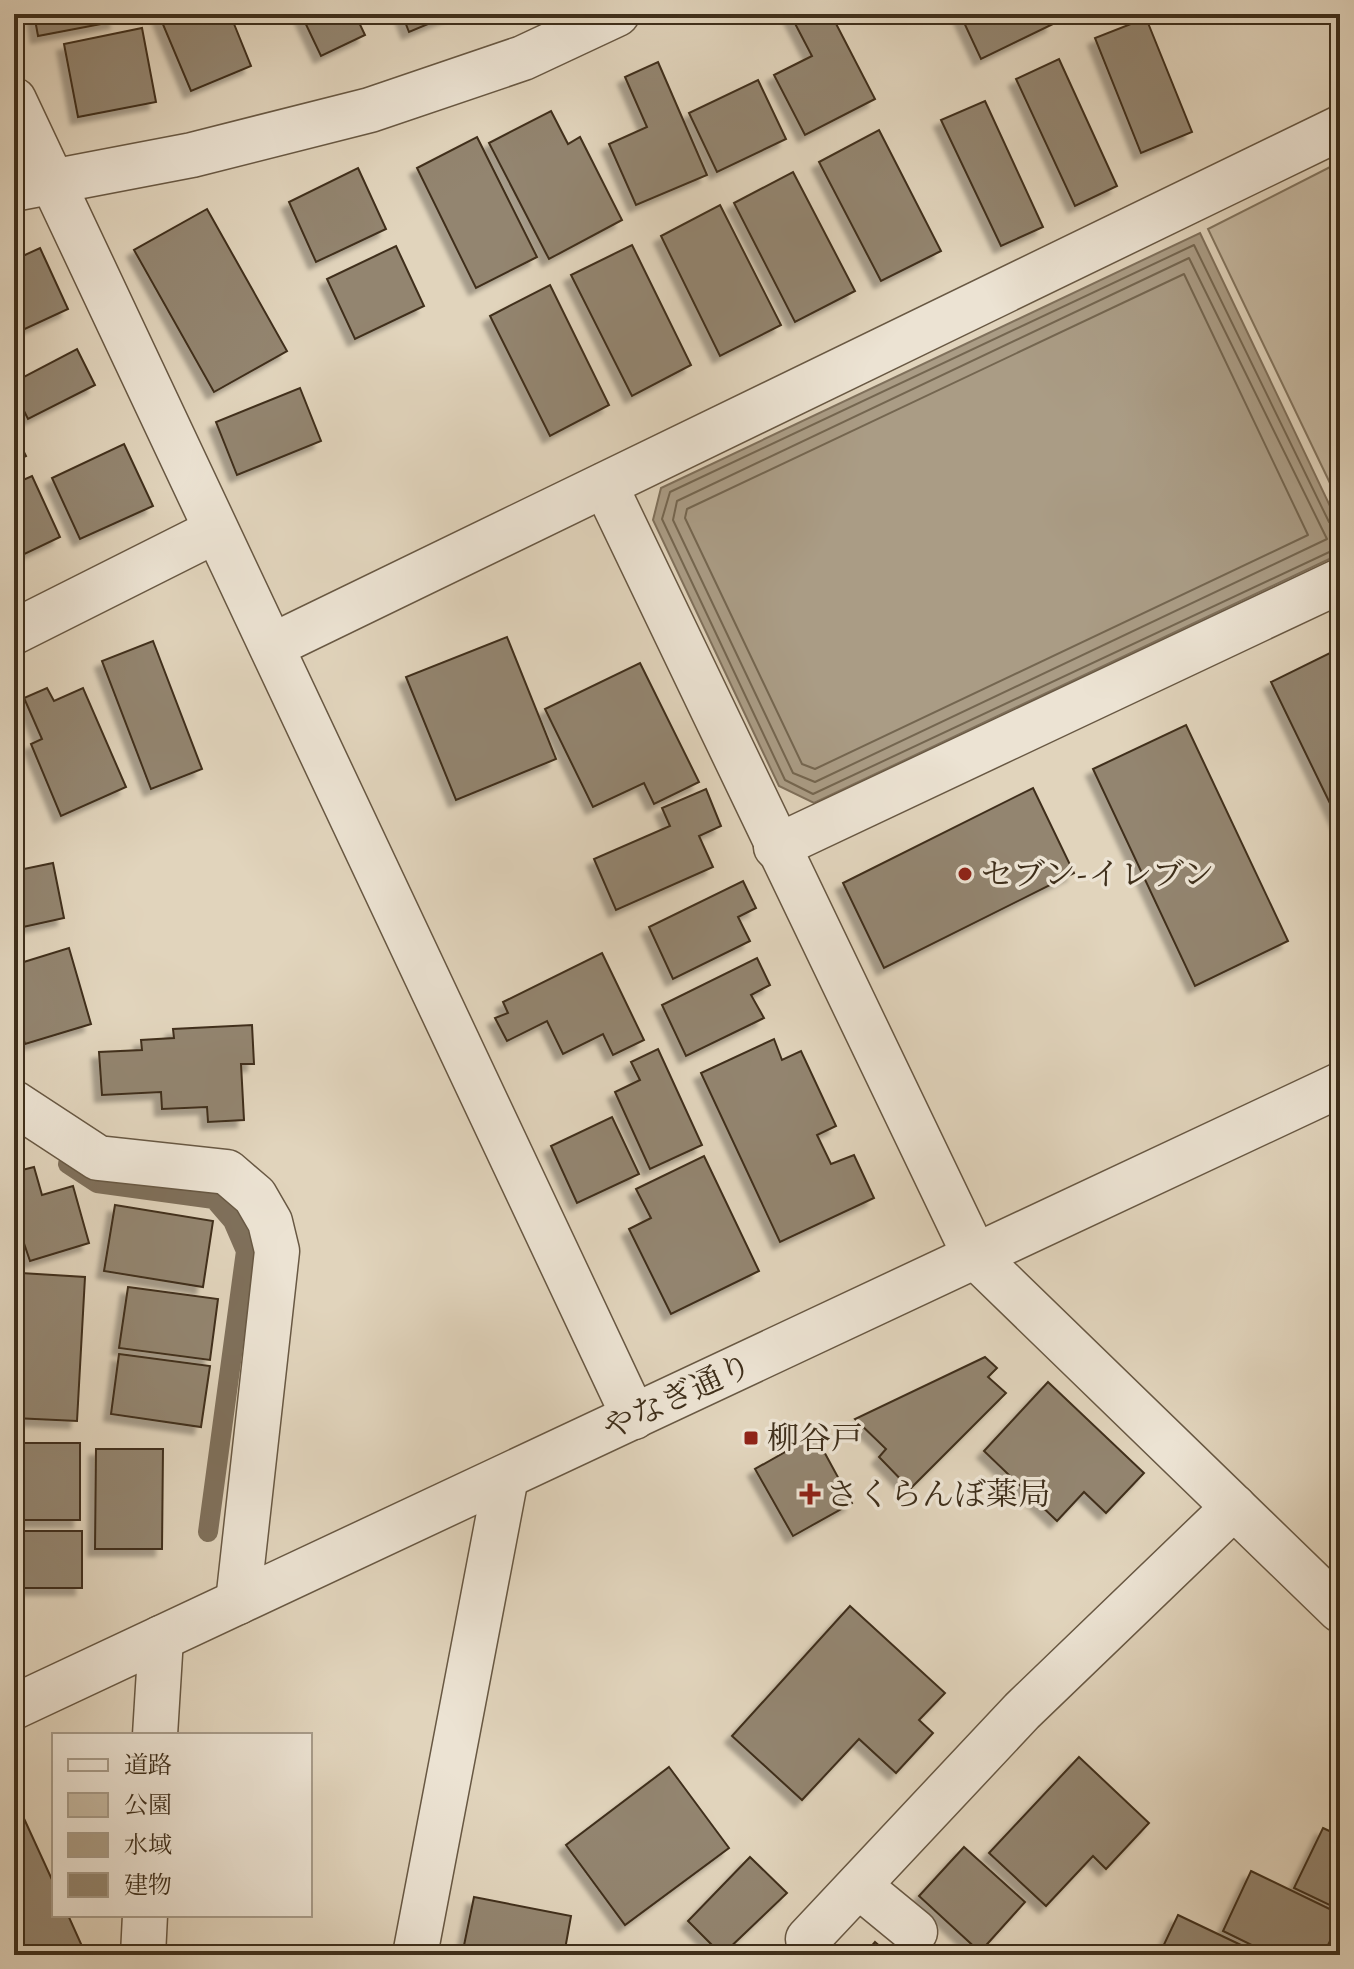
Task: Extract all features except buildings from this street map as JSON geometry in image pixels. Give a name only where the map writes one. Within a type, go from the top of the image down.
[{"type":"street","points":[[33,185],[192,155],[370,110],[523,58],[617,14]]},
{"type":"street","points":[[14,100],[33,185],[272,646],[634,1417]]},
{"type":"street","points":[[272,646],[1340,128]]},
{"type":"street","points":[[605,485],[776,847],[975,1256],[1340,1610]]},
{"type":"street","points":[[14,632],[215,531]]},
{"type":"street","points":[[776,847],[1340,581]]},
{"type":"street","name":"やなぎ通り","points":[[14,1707],[1340,1085]]},
{"type":"street","points":[[14,1103],[98,1158],[227,1172],[255,1196],[270,1222],[277,1251],[238,1602]]},
{"type":"street","points":[[415,1955],[506,1477]]},
{"type":"street","points":[[808,1939],[1022,1711],[1234,1507]]},
{"type":"street","points":[[155,1733],[161,1638]]},
{"type":"street","points":[[859,1886],[915,1932]]},
{"type":"street","points":[[143,1955],[145,1917]]},
{"type":"green space","points":[[1340,162],[1340,504],[1208,229]]},
{"type":"water","points":[[1200,233],[1340,527],[1340,554],[814,803],[779,786],[653,520],[661,488]]},
{"type":"waterway","points":[[68,1164],[97,1183],[214,1199],[233,1221],[246,1251],[208,1532]]},
{"type":"place","name":"セブン-イレブン","points":[[965,874]]},
{"type":"place","name":"柳谷戸","points":[[751,1438]]},
{"type":"place","name":"さくらんぼ薬局","points":[[810,1494]]}]
